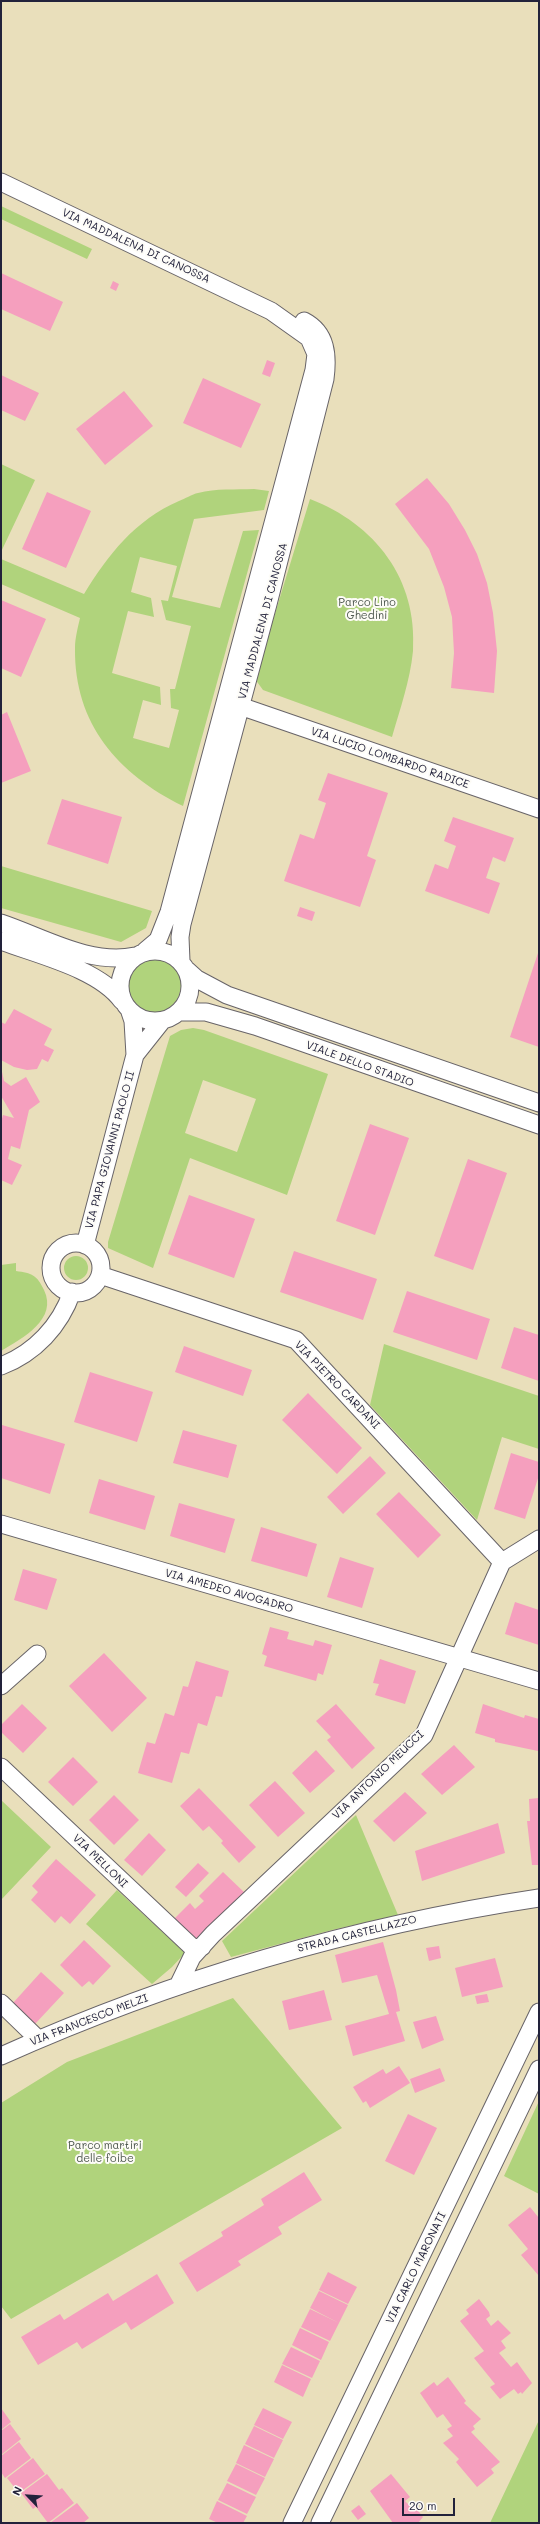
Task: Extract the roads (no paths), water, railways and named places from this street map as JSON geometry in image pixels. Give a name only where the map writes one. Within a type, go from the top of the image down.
[{"type":"street","name":"VIA MADDALENA DI CANOSSA","points":[[1,182],[271,311],[308,338],[316,354],[314,370],[274,523],[166,923],[158,940],[140,953]]},
{"type":"street","name":"VIA MADDALENA DI CANOSSA","points":[[184,966],[180,937],[182,924],[268,604],[325,379],[328,358],[321,337],[312,325],[295,317],[271,311]]},
{"type":"street","points":[[268,604],[263,586],[276,535],[274,523],[284,508],[298,458],[311,435]]},
{"type":"street","points":[[222,718],[231,709],[240,706],[237,686],[242,640]]},
{"type":"street","name":"VIA LUCIO LOMBARDO RADICE","points":[[240,706],[539,809]]},
{"type":"street","points":[[194,820],[206,803],[215,802],[210,786],[214,749]]},
{"type":"street","name":"VIALE DELLO STADIO","points":[[1,923],[82,952],[111,958],[158,950],[171,954],[197,979],[227,995],[539,1103]]},
{"type":"street","points":[[1,941],[87,974],[106,984],[127,1007],[150,1021],[162,1021]]},
{"type":"street","points":[[127,1007],[119,990],[120,977],[126,965],[140,953]]},
{"type":"street","points":[[179,1012],[189,997],[190,979],[184,966]]},
{"type":"street","name":"VIA PAPA GIOVANNI PAOLO II","points":[[85,1245],[135,1055],[134,1022],[127,1007]]},
{"type":"street","name":"VIALE DELLO STADIO","points":[[162,1021],[179,1012],[206,1012],[255,1026],[539,1125]]},
{"type":"street","name":"VIA PAPA GIOVANNI PAOLO II","points":[[135,1055],[162,1021]]},
{"type":"street","points":[[77,1243],[85,1245],[96,1254],[100,1260],[100,1275],[97,1281],[86,1291],[72,1292],[64,1290],[53,1278],[52,1262],[61,1248],[77,1243]]},
{"type":"street","name":"VIA PIETRO CARDANI","points":[[100,1275],[296,1340],[502,1562]]},
{"type":"street","points":[[1,1366],[37,1347],[66,1310],[72,1292]]},
{"type":"street","name":"VIA AMEDEO AVOGADRO","points":[[1,1524],[539,1681]]},
{"type":"street","points":[[502,1562],[539,1539]]},
{"type":"street","name":"VIA ANTONIO MEUCCI","points":[[178,1986],[192,1957],[212,1934],[274,1874],[424,1735],[502,1562]]},
{"type":"street","points":[[1,1686],[37,1654]]},
{"type":"street","name":"VIA MELLONI","points":[[1,1767],[193,1948],[202,1947]]},
{"type":"street","name":"STRADA CASTELLAZZO","points":[[178,1986],[336,1938],[402,1922],[539,1898]]},
{"type":"street","name":"VIA FRANCESCO MELZI","points":[[1,2056],[38,2040],[178,1986]]},
{"type":"street","points":[[1,2003],[38,2040]]},
{"type":"street","name":"VIA CARLO MARONATI","points":[[292,2523],[539,2012]]},
{"type":"street","points":[[320,2523],[539,2069]]},
{"type":"park label","name":"Parco Lino Ghedini","points":[[367,609]]},
{"type":"park label","name":"Parco martiri delle foibe","points":[[105,2152]]}]
